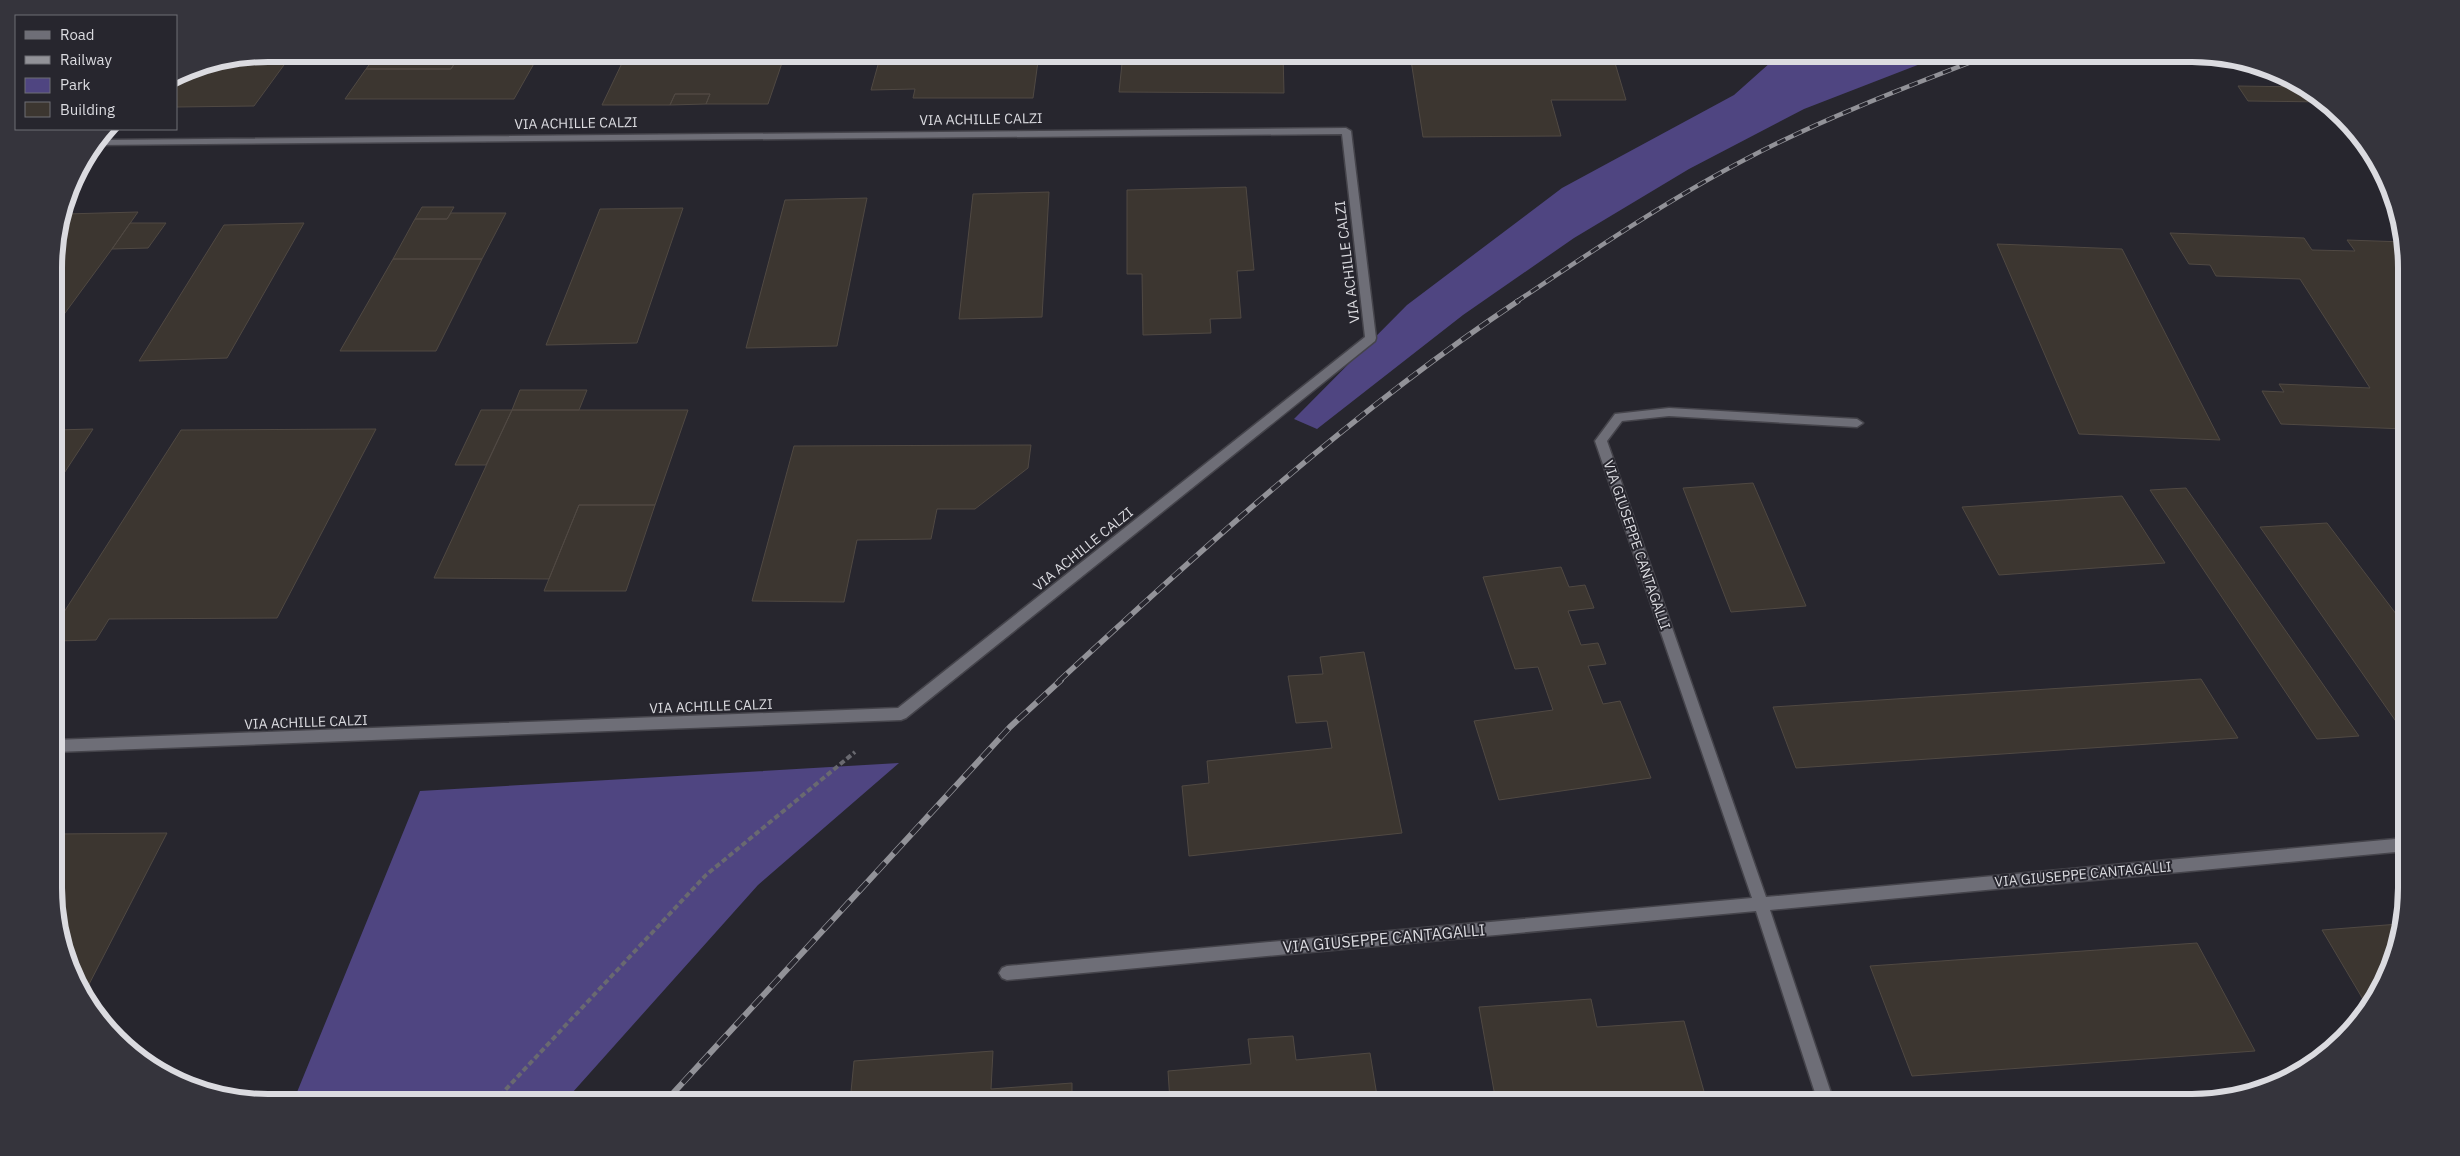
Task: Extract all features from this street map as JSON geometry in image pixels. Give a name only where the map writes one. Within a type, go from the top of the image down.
[{"type":"street","name":"VIA ACHILLE CALZI","points":[[62,746],[901,714],[1371,338],[1346,131],[105,143]]},
{"type":"street","name":"VIA GIUSEPPE CANTAGALLI","points":[[1823,1094],[1601,441],[1619,417],[1669,412],[1857,423]]},
{"type":"street","name":"VIA GIUSEPPE CANTAGALLI","points":[[1006,973],[2398,846]]},
{"type":"path","points":[[501,1094],[706,875],[856,751]]},
{"type":"green space","points":[[1771,62],[1925,62],[1804,109],[1689,169],[1574,238],[1463,315],[1317,429],[1294,419],[1407,305],[1562,188],[1734,95]]},
{"type":"green space","points":[[899,763],[758,885],[571,1094],[296,1094],[420,791]]},
{"type":"building","points":[[286,62],[254,106],[178,107],[178,84],[202,73],[228,66]]},
{"type":"building","points":[[371,62],[455,62],[451,69],[366,69]]},
{"type":"building","points":[[455,62],[535,62],[514,99],[345,99],[366,69],[451,69]]},
{"type":"building","points":[[623,62],[782,62],[768,104],[706,104],[710,94],[675,94],[670,105],[602,105]]},
{"type":"building","points":[[879,62],[1038,62],[1033,98],[913,98],[915,89],[871,90]]},
{"type":"building","points":[[1122,62],[1283,62],[1284,93],[1119,92]]},
{"type":"building","points":[[1411,62],[1680,63],[1615,63],[1626,100],[1551,100],[1561,136],[1423,137]]},
{"type":"building","points":[[2238,86],[2288,87],[2313,102],[2248,101]]},
{"type":"building","points":[[675,94],[710,94],[706,104],[670,105]]},
{"type":"building","points":[[1246,187],[1254,270],[1237,271],[1241,318],[1210,319],[1211,333],[1143,335],[1142,274],[1127,274],[1127,190]]},
{"type":"building","points":[[1049,192],[1042,317],[959,319],[973,194]]},
{"type":"building","points":[[867,198],[837,346],[746,348],[785,200]]},
{"type":"building","points":[[422,207],[454,207],[447,219],[415,219]]},
{"type":"building","points":[[683,208],[637,343],[546,345],[600,209]]},
{"type":"building","points":[[138,212],[62,317],[64,242],[70,214]]},
{"type":"building","points":[[451,213],[506,213],[482,259],[393,259],[415,219],[447,219]]},
{"type":"building","points":[[130,223],[166,223],[148,248],[112,249]]},
{"type":"building","points":[[304,223],[227,358],[139,361],[224,225]]},
{"type":"building","points":[[2170,233],[2304,238],[2312,250],[2355,251],[2347,240],[2396,242],[2398,269],[2398,429],[2281,424],[2262,391],[2284,392],[2279,384],[2370,388],[2300,279],[2216,276],[2210,265],[2189,264]]},
{"type":"building","points":[[1997,244],[2122,249],[2220,440],[2079,434]]},
{"type":"building","points":[[393,259],[482,259],[436,351],[340,351]]},
{"type":"building","points":[[520,390],[587,390],[579,410],[512,410]]},
{"type":"building","points":[[481,410],[512,410],[486,465],[455,465]]},
{"type":"building","points":[[512,410],[688,410],[655,505],[579,505],[549,579],[434,578]]},
{"type":"building","points":[[93,429],[62,476],[62,430]]},
{"type":"building","points":[[376,429],[277,618],[109,619],[96,640],[62,641],[62,615],[181,430]]},
{"type":"building","points":[[1031,445],[1028,468],[975,509],[937,509],[931,539],[857,540],[844,602],[752,601],[794,446]]},
{"type":"building","points":[[1753,483],[1806,606],[1731,612],[1683,488]]},
{"type":"building","points":[[2186,488],[2359,736],[2317,739],[2150,490]]},
{"type":"building","points":[[2122,496],[2165,563],[1999,575],[1962,507]]},
{"type":"building","points":[[579,505],[655,505],[626,591],[544,591]]},
{"type":"building","points":[[2327,523],[2398,616],[2398,724],[2260,527]]},
{"type":"building","points":[[1561,567],[1569,587],[1585,585],[1594,608],[1568,611],[1581,645],[1598,643],[1606,664],[1588,666],[1603,704],[1620,701],[1651,778],[1499,800],[1474,721],[1553,710],[1538,667],[1515,669],[1483,577]]},
{"type":"building","points":[[1364,652],[1402,833],[1189,856],[1182,786],[1209,783],[1207,761],[1332,748],[1327,721],[1296,723],[1288,676],[1323,674],[1320,657]]},
{"type":"building","points":[[2201,679],[2238,738],[1796,768],[1773,707]]},
{"type":"building","points":[[167,833],[88,986],[73,954],[66,928],[62,887],[62,834]]},
{"type":"building","points":[[2395,924],[2387,954],[2364,1001],[2322,930]]},
{"type":"building","points":[[2197,943],[2255,1051],[1912,1076],[1870,966]]},
{"type":"building","points":[[1591,999],[1597,1027],[1684,1021],[1705,1094],[1495,1094],[1479,1007]]},
{"type":"building","points":[[1293,1036],[1296,1060],[1370,1053],[1377,1094],[1169,1094],[1168,1071],[1251,1064],[1248,1039]]},
{"type":"building","points":[[993,1051],[991,1089],[1072,1083],[1072,1094],[851,1094],[854,1061]]},
{"type":"railway","points":[[1516,302],[1659,209],[1748,158],[1807,129],[1971,62]]},
{"type":"railway","points":[[1059,681],[1169,580],[1338,434],[1397,388],[1518,301]]},
{"type":"railway","points":[[672,1094],[1010,727],[1061,680]]}]
